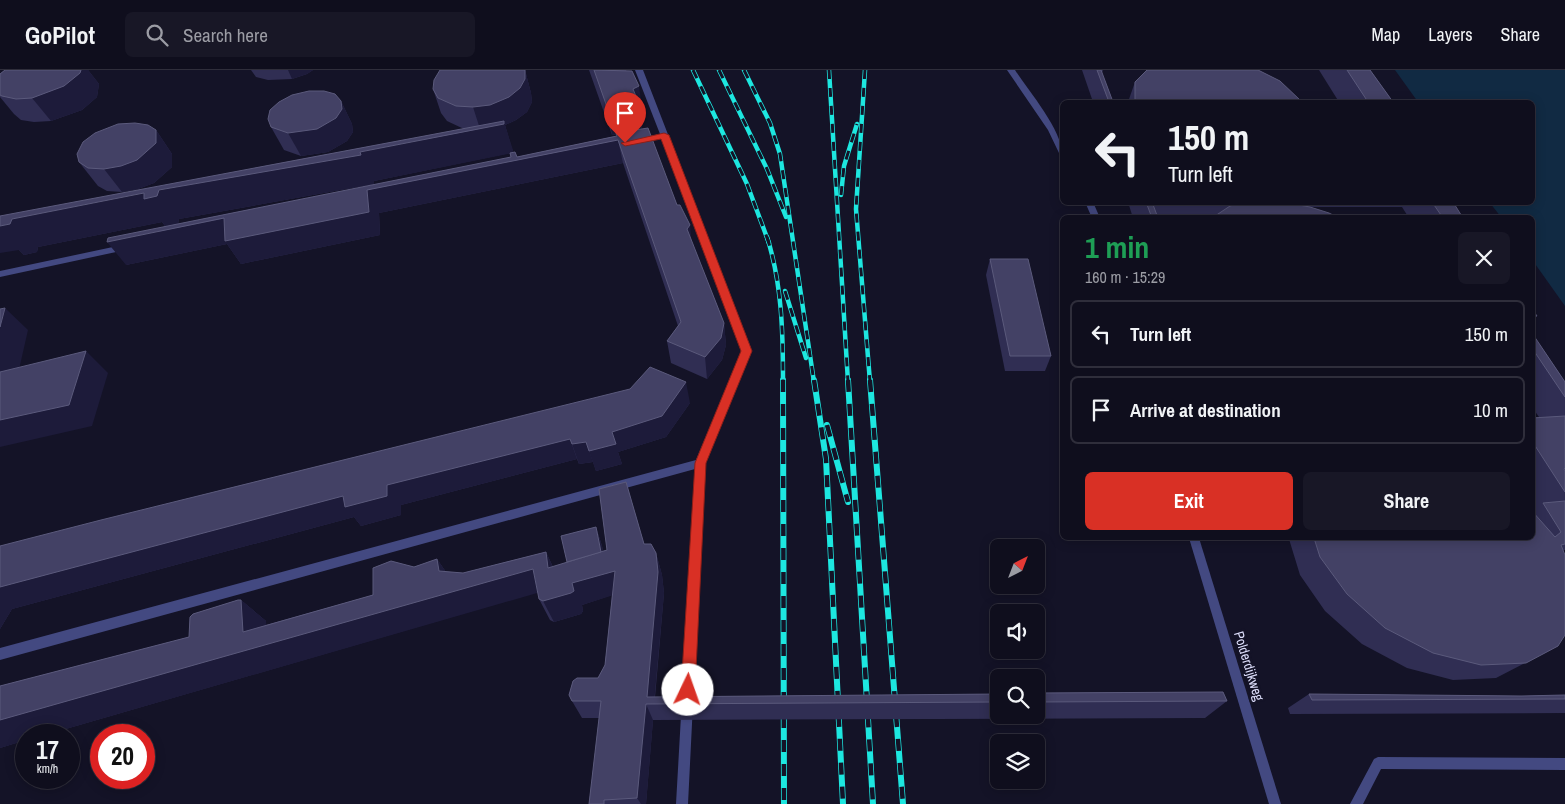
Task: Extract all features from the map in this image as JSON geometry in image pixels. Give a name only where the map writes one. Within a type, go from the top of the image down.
[{"type":"street","points":[[639,70],[747,351],[700,463],[682,804]]},
{"type":"street","points":[[1011,70],[1052,130],[1060,147]]},
{"type":"street","points":[[625,143],[664,135]]},
{"type":"street","points":[[0,274],[137,245]]},
{"type":"street","points":[[0,654],[700,463]]},
{"type":"street","name":"Polderdijkweg","points":[[1195,540],[1275,804]]},
{"type":"street","points":[[1356,804],[1378,763],[1565,764]]},
{"type":"water","points":[[1395,70],[1565,70],[1565,306],[1535,264],[1535,215],[1499,215],[1492,205],[1535,205],[1535,100],[1417,100]]},
{"type":"building","points":[[5,70],[81,70],[64,86],[32,98],[16,99],[0,95],[0,74]]},
{"type":"building","points":[[440,70],[525,70],[525,79],[520,88],[509,97],[490,105],[456,106],[438,98],[433,89],[434,80]]},
{"type":"building","points":[[594,70],[632,71],[639,86],[633,89],[638,101],[607,107]]},
{"type":"building","points":[[1097,70],[1101,70],[1112,100],[1108,100]]},
{"type":"building","points":[[1147,70],[1258,70],[1280,81],[1300,100],[1135,100],[1135,82]]},
{"type":"building","points":[[1347,70],[1370,70],[1392,100],[1367,100]]},
{"type":"building","points":[[309,91],[324,91],[335,94],[341,101],[342,109],[336,118],[317,129],[288,133],[271,127],[268,119],[270,110],[279,102],[292,95]]},
{"type":"building","points":[[504,121],[504,124],[360,152],[361,155],[159,190],[157,196],[144,199],[144,193],[12,219],[10,224],[0,226],[0,216]]},
{"type":"building","points":[[135,123],[148,125],[156,130],[156,143],[137,160],[121,166],[104,169],[88,168],[79,162],[77,154],[83,142],[95,133],[118,124]]},
{"type":"building","points":[[648,128],[677,205],[680,205],[690,225],[687,229],[724,323],[721,338],[705,357],[667,341],[681,322],[618,140],[367,190],[369,212],[225,241],[224,218],[107,242],[108,238],[511,157],[510,153],[515,152],[517,157],[617,136],[616,133]]},
{"type":"building","points":[[1147,205],[1153,205],[1157,215],[1151,215]]},
{"type":"building","points":[[1299,205],[1333,215],[1216,215],[1230,206]]},
{"type":"building","points":[[1434,205],[1455,205],[1461,215],[1441,215]]},
{"type":"building","points":[[990,259],[1028,259],[1051,356],[1010,356]]},
{"type":"building","points":[[5,308],[0,327],[0,309]]},
{"type":"building","points":[[1535,337],[1565,382],[1565,397],[1535,352]]},
{"type":"building","points":[[86,351],[69,405],[0,420],[0,372]]},
{"type":"building","points":[[650,367],[686,382],[662,416],[612,432],[616,444],[589,451],[586,442],[572,444],[570,439],[387,485],[387,496],[345,507],[343,496],[0,587],[0,546],[630,389]]},
{"type":"building","points":[[1565,416],[1565,492],[1535,446],[1535,418]]},
{"type":"building","points":[[626,482],[644,544],[651,544],[656,553],[658,572],[647,697],[990,694],[990,702],[646,704],[637,798],[604,800],[604,804],[589,804],[601,701],[572,701],[569,695],[573,681],[577,678],[598,678],[605,665],[615,571],[572,583],[574,591],[571,593],[543,601],[539,599],[533,569],[0,720],[0,686],[189,637],[190,617],[193,614],[238,600],[241,600],[243,632],[373,595],[373,568],[391,561],[414,567],[437,559],[439,571],[463,573],[546,552],[548,568],[607,550],[599,489]]},
{"type":"building","points":[[1565,501],[1565,544],[1561,545],[1565,555],[1565,635],[1558,646],[1526,663],[1481,665],[1433,653],[1385,628],[1347,594],[1320,557],[1315,540],[1535,540],[1535,514],[1555,537],[1561,532],[1543,503]]},
{"type":"building","points":[[596,527],[601,552],[567,562],[561,536]]},
{"type":"building","points":[[1223,692],[1227,701],[1045,702],[1045,693]]},
{"type":"building","points":[[1309,694],[1565,695],[1565,699],[1312,700]]},
{"type":"railway","points":[[693,70],[747,184],[768,239]]},
{"type":"railway","points":[[719,70],[767,169],[786,217]]},
{"type":"railway","points":[[744,70],[770,123],[780,154],[814,382]]},
{"type":"railway","points":[[829,70],[848,382]]},
{"type":"railway","points":[[865,70],[856,209],[870,382]]},
{"type":"railway","points":[[841,195],[844,166],[857,124]]},
{"type":"railway","points":[[768,239],[779,290],[783,382]]},
{"type":"railway","points":[[785,291],[806,358]]},
{"type":"railway","points":[[783,380],[784,804]]},
{"type":"railway","points":[[814,380],[826,459],[843,804]]},
{"type":"railway","points":[[848,380],[873,804]]},
{"type":"railway","points":[[870,380],[903,804]]},
{"type":"railway","points":[[827,425],[848,502]]},
{"type":"route","points":[[625,143],[664,135],[747,351],[700,463],[688,690]]}]
